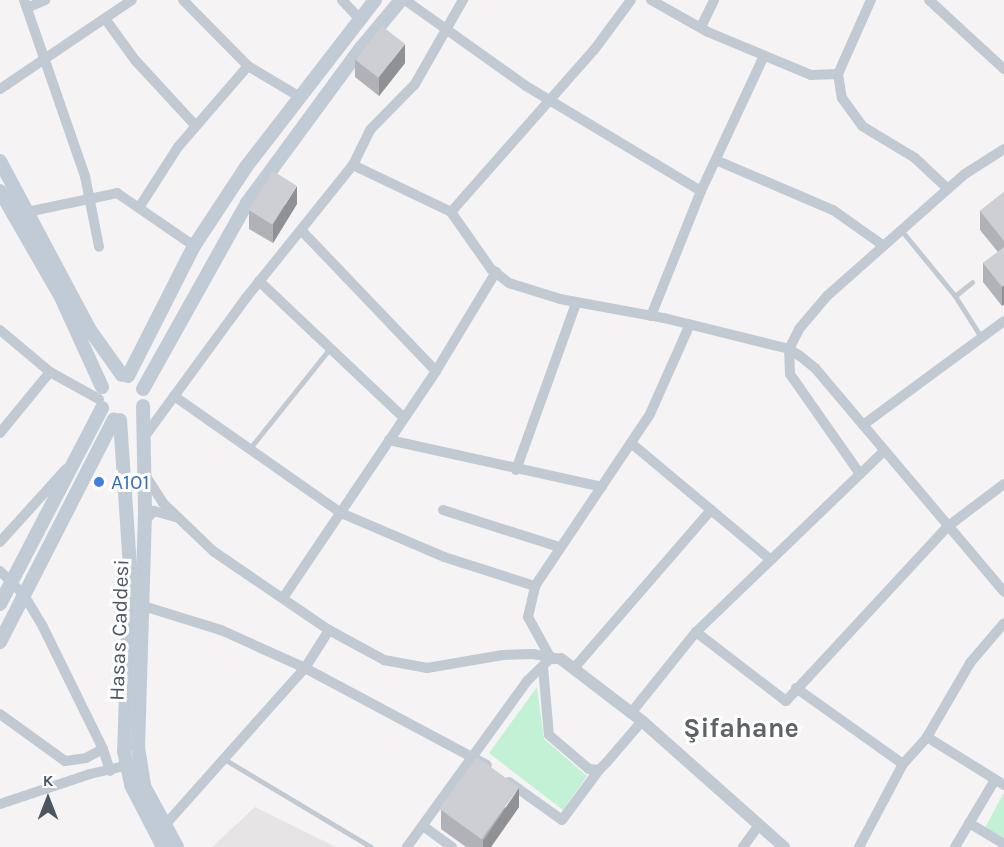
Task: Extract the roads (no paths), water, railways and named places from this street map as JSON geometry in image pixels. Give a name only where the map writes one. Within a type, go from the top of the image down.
[{"type":"main road","points":[[125,376],[194,246],[300,97],[375,0]]},
{"type":"main road","points":[[117,419],[137,415],[143,406],[142,389],[247,203],[361,48],[403,0]]},
{"type":"main road","points":[[0,161],[90,330],[125,376],[142,389]]},
{"type":"main road","points":[[0,191],[61,297],[101,398],[117,419]]},
{"type":"main road","points":[[0,604],[75,459],[111,378],[125,376]]},
{"type":"main road","name":"Hasas Caddesi","points":[[143,406],[144,522],[138,747],[144,786],[177,847]]},
{"type":"main road","points":[[0,642],[117,419]]},
{"type":"main road","name":"Hasas Caddesi","points":[[117,419],[130,565],[123,711],[126,766],[131,785],[163,847]]},
{"type":"street","points":[[45,0],[26,4],[86,176],[99,248]]},
{"type":"street","points":[[0,89],[44,58],[106,20],[132,0]]},
{"type":"street","points":[[183,0],[248,66],[300,97]]},
{"type":"street","points":[[342,0],[360,19]]},
{"type":"street","points":[[403,0],[548,98],[701,191]]},
{"type":"street","points":[[142,440],[259,281],[302,231],[353,165],[370,130],[415,84],[463,0]]},
{"type":"street","points":[[451,212],[548,98],[594,50],[631,0]]},
{"type":"street","points":[[651,0],[701,27],[811,75],[838,74]]},
{"type":"street","points":[[701,27],[714,0]]},
{"type":"street","points":[[871,0],[838,74],[842,98],[862,126],[915,158],[948,189]]},
{"type":"street","points":[[929,0],[1004,69]]},
{"type":"street","points":[[106,20],[135,60],[196,126]]},
{"type":"street","points":[[651,316],[701,191],[718,161],[764,56]]},
{"type":"street","points":[[140,206],[196,126],[248,66]]},
{"type":"street","points":[[860,474],[790,374],[789,349],[799,329],[827,296],[948,189],[1004,149]]},
{"type":"street","points":[[718,161],[833,210],[884,246]]},
{"type":"street","points":[[353,165],[451,212],[496,272],[533,292],[576,303],[690,324],[789,349],[815,368],[1004,592]]},
{"type":"street","points":[[27,212],[117,193],[140,206],[194,246]]},
{"type":"street","points":[[302,231],[436,371]]},
{"type":"street","points":[[283,598],[436,371],[496,272]]},
{"type":"street","points":[[259,281],[404,418]]},
{"type":"street","points":[[516,470],[576,303]]},
{"type":"street","points":[[863,425],[1004,321]]},
{"type":"street","points":[[556,658],[528,617],[535,586],[631,443],[668,380],[690,324]]},
{"type":"street","points":[[0,330],[50,372],[101,398]]},
{"type":"street","points":[[0,433],[50,372]]},
{"type":"street","points":[[174,396],[341,513],[444,557],[535,586]]},
{"type":"street","points":[[389,440],[516,470],[602,487]]},
{"type":"street","points":[[631,443],[771,560]]},
{"type":"street","points":[[631,713],[696,632],[884,451]]},
{"type":"street","points":[[0,542],[75,459]]},
{"type":"street","points":[[143,472],[178,519],[213,551],[329,630],[384,660],[411,668],[503,655],[556,658],[575,667],[642,721],[784,847]]},
{"type":"street","points":[[696,632],[786,701],[947,527],[1004,484]]},
{"type":"street","points":[[443,510],[559,548]]},
{"type":"street","points":[[575,667],[711,510]]},
{"type":"street","points":[[144,522],[154,511],[178,519]]},
{"type":"street","points":[[0,571],[24,595],[103,749],[110,771]]},
{"type":"street","points":[[140,605],[221,630],[305,668],[471,754],[562,820],[598,770],[642,721]]},
{"type":"street","points":[[859,847],[903,764],[927,737],[970,663],[1004,623]]},
{"type":"street","points":[[165,825],[305,668],[329,630]]},
{"type":"street","points":[[407,847],[471,754],[527,681],[550,659],[556,658]]},
{"type":"street","points":[[543,667],[549,735],[589,769],[598,770]]},
{"type":"street","points":[[796,688],[903,764]]},
{"type":"street","points":[[0,714],[65,760],[86,758],[103,749]]},
{"type":"street","points":[[927,737],[999,783],[969,823],[955,847]]},
{"type":"street","points":[[0,804],[126,766]]},
{"type":"street","points":[[969,823],[1004,844]]},
{"type":"street","points":[[743,847],[759,825]]},
{"type":"street","points":[[423,826],[452,847]]},
{"type":"lane","points":[[902,230],[955,296],[982,338]]},
{"type":"lane","points":[[955,296],[972,282]]},
{"type":"lane","points":[[250,448],[330,348]]},
{"type":"lane","points":[[224,759],[371,847]]},
{"type":"place","name":"A101","points":[[99,482]]},
{"type":"district","name":"Şifahane","points":[[741,729]]}]
